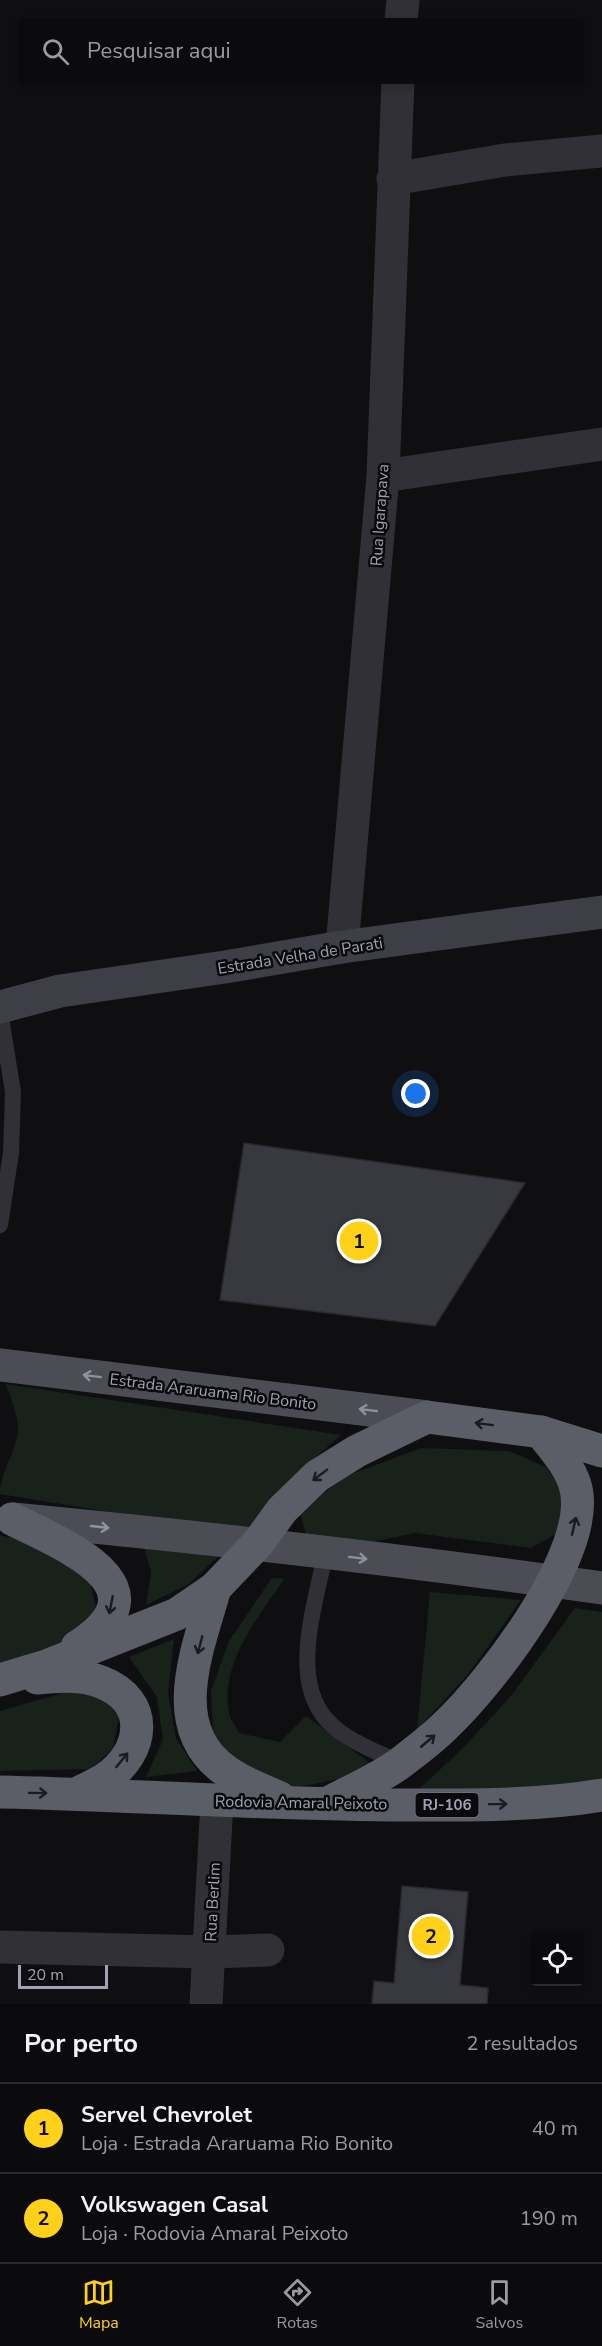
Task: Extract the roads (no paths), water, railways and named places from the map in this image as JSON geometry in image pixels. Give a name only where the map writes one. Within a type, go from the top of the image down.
[{"type":"highway","points":[[0,1681],[46,1666],[177,1614],[215,1588],[258,1543],[282,1509],[317,1476],[357,1451],[427,1417],[541,1431],[602,1451]]},
{"type":"highway","points":[[325,1805],[400,1763],[445,1726],[485,1683],[554,1581],[576,1527],[576,1487],[567,1468],[541,1431]]},
{"type":"highway","points":[[6,1518],[84,1556],[102,1570],[111,1583],[114,1599],[110,1614],[103,1625],[90,1638],[46,1666]]},
{"type":"highway","points":[[215,1588],[190,1681],[188,1704],[194,1728],[206,1752],[226,1771],[292,1804]]},
{"type":"highway","points":[[0,1681],[86,1677],[100,1681],[126,1696],[136,1715],[138,1731],[130,1750],[105,1778],[76,1794]]},
{"type":"highway","name":"Rodovia Amaral Peixoto","points":[[0,1792],[325,1805],[500,1805],[602,1795]]},
{"type":"main road","name":"Estrada Araruama Rio Bonito","points":[[0,1365],[427,1417]]},
{"type":"main road","points":[[6,1518],[258,1543],[325,1554],[602,1588]]},
{"type":"street","points":[[402,18],[403,0]]},
{"type":"street","name":"Rua Igarapava","points":[[342,947],[383,476],[398,84]]},
{"type":"street","points":[[393,179],[505,160],[602,151]]},
{"type":"street","points":[[383,476],[602,444]]},
{"type":"street","name":"Estrada Velha de Parati","points":[[0,1006],[60,991],[225,968],[342,947],[602,912]]},
{"type":"street","name":"Rua Berlim","points":[[206,2004],[217,1801]]},
{"type":"street","points":[[0,1947],[210,1952],[268,1950]]},
{"type":"lane","points":[[0,1011],[13,1092],[11,1153],[0,1225]]},
{"type":"lane","points":[[325,1554],[309,1644],[307,1674],[311,1698],[322,1715],[338,1731],[400,1763]]},
{"type":"place","name":"Servel Chevrolet","points":[[359,1241]]},
{"type":"place","name":"Volkswagen Casal","points":[[431,1936]]}]
